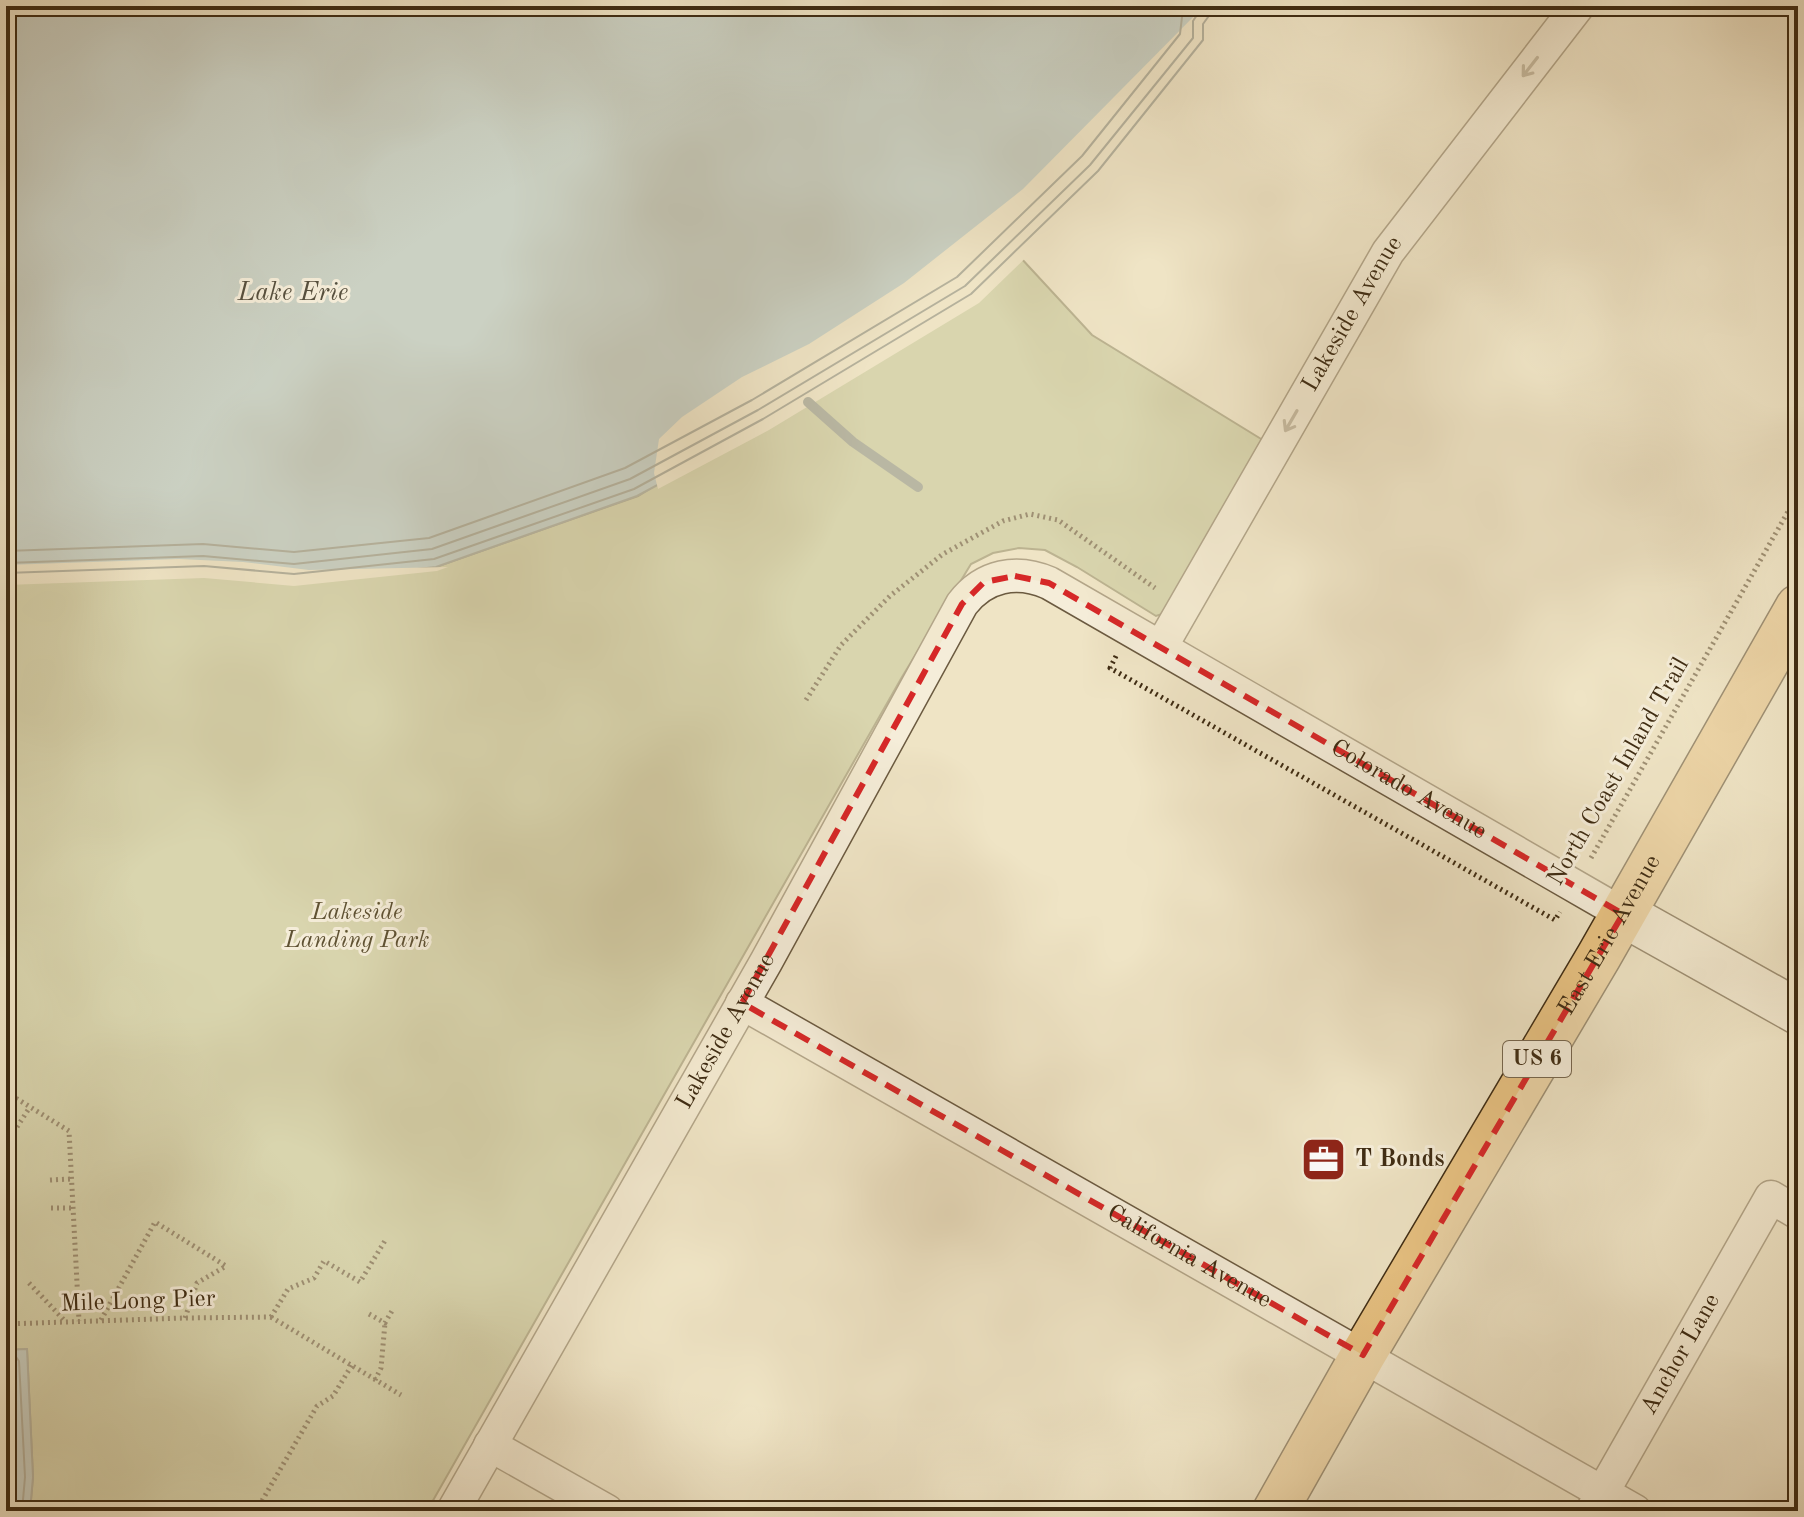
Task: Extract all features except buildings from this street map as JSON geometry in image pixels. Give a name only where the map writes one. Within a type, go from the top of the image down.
[{"type":"main road","name":"East Erie Avenue","points":[[1275,1511],[1798,607]]},
{"type":"main road","name":"Colorado Avenue","points":[[1623,914],[1798,1012]]},
{"type":"street","name":"Lakeside Avenue","points":[[1161,647],[1388,252],[1578,6]]},
{"type":"street","name":"Lakeside Avenue","points":[[453,1511],[742,1003],[962,604],[984,582],[1015,576]]},
{"type":"street","name":"Colorado Avenue","points":[[1015,576],[1038,578],[1049,583],[1623,914]]},
{"type":"street","name":"California Avenue","points":[[742,1003],[1363,1355],[1597,1502],[1635,1511]]},
{"type":"street","name":"Anchor Lane","points":[[1597,1502],[1785,1205]]},
{"type":"street","points":[[490,1445],[607,1511]]},
{"type":"path","name":"North Coast Inland Trail","points":[[1130,630],[1110,668],[1555,920],[1798,494]]},
{"type":"path","points":[[6,1092],[69,1131],[79,1321]]},
{"type":"path","points":[[17,1127],[30,1107]]},
{"type":"path","points":[[50,1180],[71,1179]]},
{"type":"path","points":[[51,1208],[73,1208]]},
{"type":"path","points":[[101,1320],[155,1222],[226,1266],[197,1283],[185,1318]]},
{"type":"path","points":[[386,1239],[360,1282],[324,1261],[314,1278],[288,1289],[271,1317],[401,1395]]},
{"type":"path","points":[[29,1283],[65,1321]]},
{"type":"path","points":[[375,1380],[381,1368],[385,1323],[393,1309]]},
{"type":"path","points":[[369,1314],[385,1323]]},
{"type":"path","name":"Mile Long Pier","points":[[6,1324],[271,1317]]},
{"type":"path","points":[[256,1511],[317,1406],[333,1396],[352,1365]]},
{"type":"highlighted area","points":[[1015,576],[1049,583],[1623,914],[1363,1355],[742,1003],[962,604],[984,582]]},
{"type":"green space","name":"Lakeside Landing Park","points":[[1020,257],[1092,335],[1266,442],[1162,614],[1156,616],[1045,550],[1019,548],[993,553],[971,564],[902,677],[427,1511],[30,1511],[33,1477],[27,1349],[6,1350],[6,581],[204,574],[294,582],[436,567],[638,496]]},
{"type":"water","name":"Lake Erie","points":[[6,6],[1226,6],[767,426],[637,496],[436,567],[294,582],[204,574],[6,581]]},
{"type":"water","points":[[27,1349],[33,1477],[30,1511],[6,1511],[6,1350]]},
{"type":"pier","points":[[1204,6],[1230,6],[1214,28],[1216,44],[1107,179],[979,303],[769,430],[658,489],[654,473],[659,439],[682,417],[742,377],[809,344],[904,283],[1023,189]]},
{"type":"pier","points":[[179,559],[243,562],[309,570],[448,567],[437,571],[294,586],[204,578],[6,585],[6,565]]},
{"type":"waterway","points":[[808,402],[853,442],[918,487]]},
{"type":"place","name":"T Bonds","points":[[1324,1160]]}]
